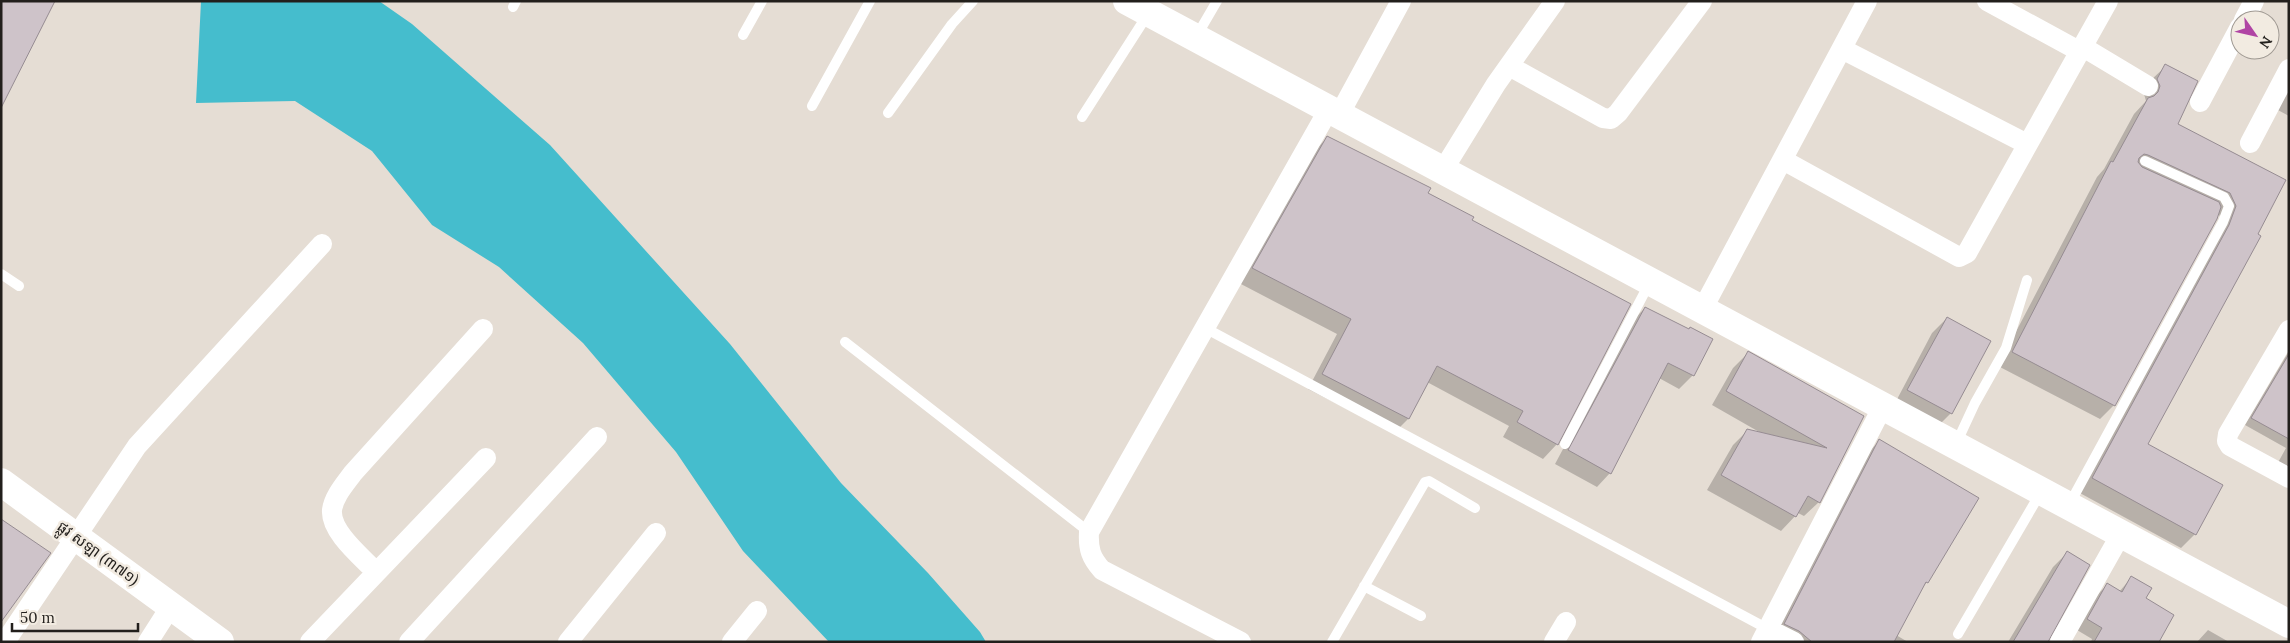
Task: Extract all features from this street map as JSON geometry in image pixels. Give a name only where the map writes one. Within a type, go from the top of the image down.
[{"type":"street","points":[[1240,642],[1102,570],[1092,559],[1088,545],[1089,532],[1205,328],[1401,1]]},
{"type":"street","points":[[1443,170],[1509,66],[1555,1]]},
{"type":"street","points":[[1509,66],[1603,118],[1611,119],[1618,113],[1702,1]]},
{"type":"street","points":[[1702,310],[1867,1]]},
{"type":"street","points":[[1987,1],[2148,86]]},
{"type":"street","points":[[1782,160],[1959,256],[1967,253],[2108,1]]},
{"type":"street","points":[[1138,7],[2289,624]]},
{"type":"street","points":[[2200,102],[2230,46]]},
{"type":"street","points":[[1842,49],[2027,144]]},
{"type":"street","points":[[2250,144],[2289,69]]},
{"type":"street","points":[[5,642],[137,446],[322,244]]},
{"type":"street","points":[[376,572],[344,539],[334,525],[332,510],[338,494],[353,473],[483,329]]},
{"type":"street","points":[[2289,330],[2228,434],[2227,441],[2230,446],[2289,478]]},
{"type":"street","points":[[1794,642],[1765,635],[1883,406]]},
{"type":"street","points":[[409,642],[597,437]]},
{"type":"street","points":[[310,642],[486,458]]},
{"type":"street","name":"ផ្លូវ សឡា (៣៧១)","points":[[1,482],[220,642]]},
{"type":"street","points":[[568,642],[656,534]]},
{"type":"street","points":[[2060,642],[2122,534]]},
{"type":"street","points":[[148,642],[171,606]]},
{"type":"street","points":[[732,642],[756,611]]},
{"type":"street","points":[[1554,642],[1566,622]]},
{"type":"lane","points":[[743,35],[762,1]]},
{"type":"lane","points":[[812,106],[870,1]]},
{"type":"lane","points":[[888,113],[952,24],[973,1]]},
{"type":"lane","points":[[1196,38],[1217,1]]},
{"type":"lane","points":[[1082,117],[1138,7]]},
{"type":"lane","points":[[2068,506],[2223,222],[2228,206],[2224,196],[2144,161]]},
{"type":"lane","points":[[1,274],[19,286]]},
{"type":"lane","points":[[1956,446],[1975,404],[2006,348],[2027,280]]},
{"type":"lane","points":[[1565,444],[1650,281]]},
{"type":"lane","points":[[1205,328],[1765,635]]},
{"type":"lane","points":[[845,342],[1089,532]]},
{"type":"lane","points":[[1332,642],[1424,482],[1430,481],[1475,508]]},
{"type":"lane","points":[[1958,634],[2041,491]]},
{"type":"lane","points":[[1364,586],[1421,616]]},
{"type":"water","points":[[201,1],[379,1],[412,24],[550,145],[730,344],[841,483],[928,573],[980,632],[986,642],[829,642],[743,551],[676,452],[583,343],[499,267],[432,225],[372,151],[295,101],[196,103]]},
{"type":"building","points":[[1,1],[55,1],[1,108]]},
{"type":"building","points":[[2165,64],[2198,81],[2178,124],[2286,180],[2258,234],[2261,236],[2148,444],[2223,485],[2196,535],[2092,478],[2229,225],[2236,206],[2230,193],[2148,155],[2144,154],[2139,158],[2138,162],[2142,167],[2219,202],[2221,207],[2217,219],[2115,406],[2012,352],[2111,161],[2113,162],[2148,98],[2158,92],[2160,86],[2157,79]]},
{"type":"building","points":[[1327,136],[1431,188],[1428,193],[1474,217],[1472,220],[1631,304],[1558,445],[1517,422],[1523,411],[1437,366],[1409,419],[1322,374],[1351,319],[1252,268]]},
{"type":"building","points":[[1645,307],[1713,339],[1694,376],[1668,363],[1611,474],[1568,450]]},
{"type":"building","points":[[1947,317],[1991,341],[1952,414],[1907,390]]},
{"type":"building","points":[[1748,351],[1864,416],[1820,503],[1808,496],[1796,517],[1721,475],[1747,429],[1827,448],[1726,391]]},
{"type":"building","points":[[2289,354],[2289,439],[2251,418]]},
{"type":"building","points":[[1879,439],[1979,498],[1928,583],[1926,582],[1894,642],[1812,642],[1799,631],[1784,624]]},
{"type":"building","points":[[1,519],[51,553],[1,622]]},
{"type":"building","points":[[2067,551],[2090,565],[2048,642],[2013,642]]},
{"type":"building","points":[[2131,576],[2152,588],[2146,598],[2174,615],[2159,642],[2094,642],[2102,628],[2087,619],[2107,583],[2122,592]]}]
